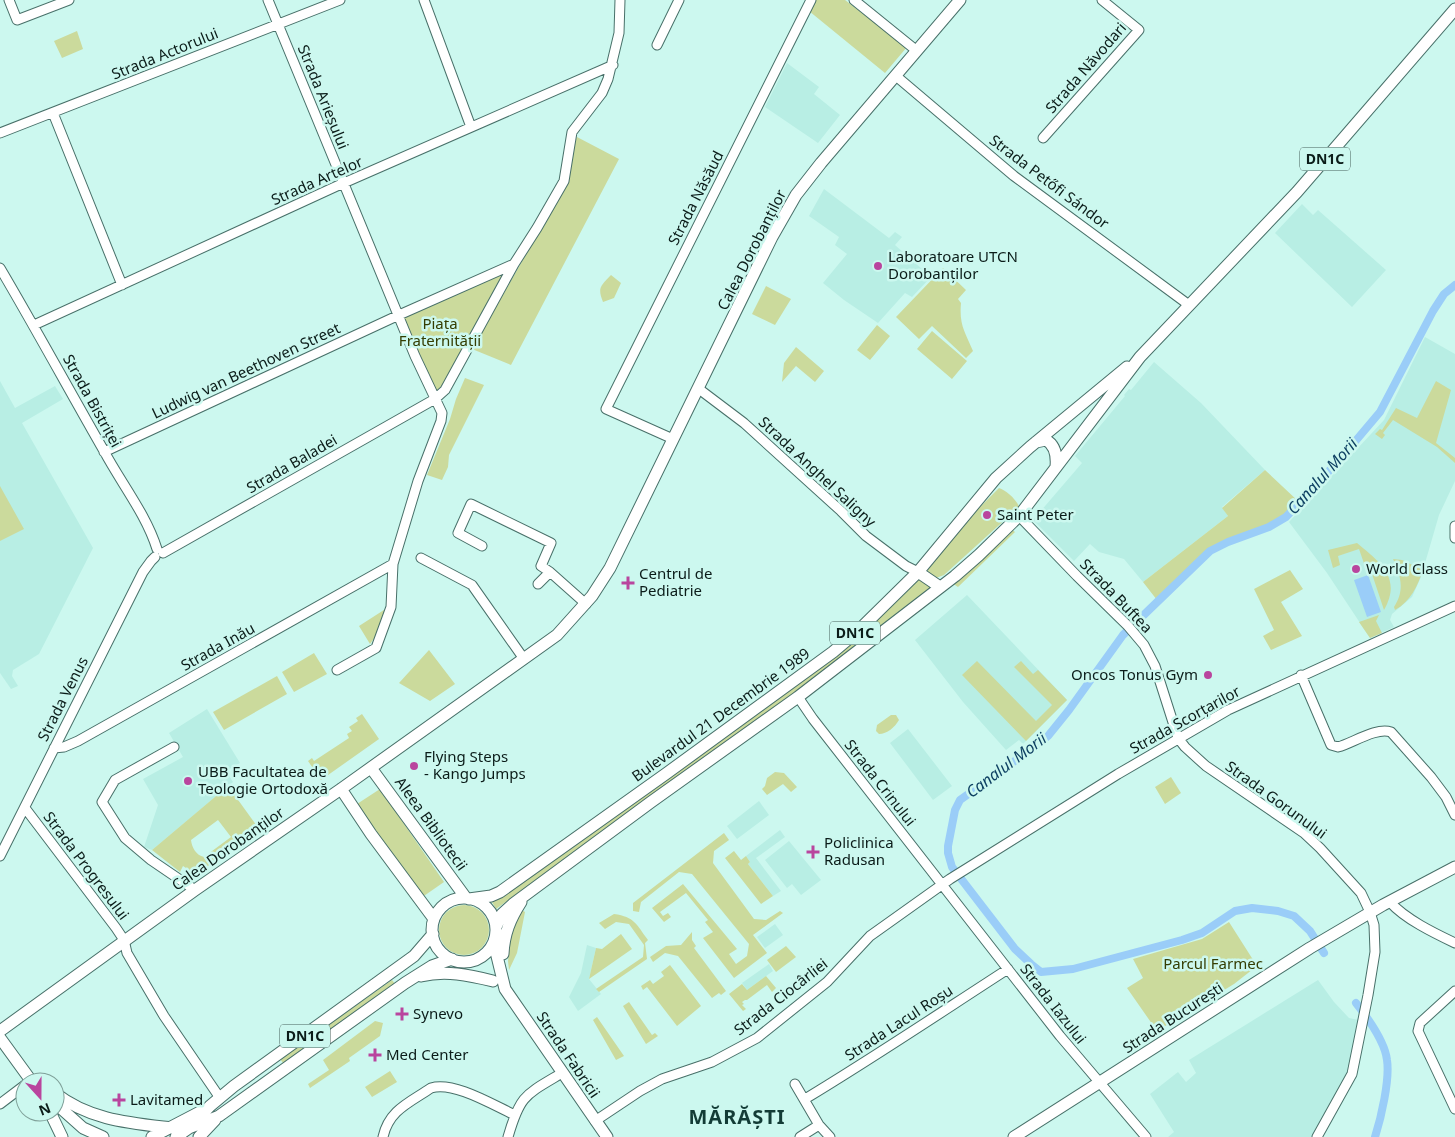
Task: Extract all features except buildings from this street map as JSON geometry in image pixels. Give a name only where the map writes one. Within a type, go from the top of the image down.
[{"type":"main road","name":"Calea Dorobanților","points":[[0,1030],[124,940],[524,660],[557,635],[586,604],[610,568],[772,237],[796,195],[822,161],[960,0]]},
{"type":"main road","name":"Bulevardul 21 Decembrie 1989","points":[[496,930],[502,914],[528,892],[798,697],[979,556],[1019,516],[1140,357],[1297,192],[1455,9]]},
{"type":"main road","name":"Bulevardul 21 Decembrie 1989","points":[[467,898],[491,896],[500,892],[833,652],[859,630],[918,572],[996,478],[1036,442],[1140,357]]},
{"type":"main road","points":[[1036,442],[1046,440],[1052,444],[1055,452],[1056,467]]},
{"type":"main road","points":[[918,572],[940,587]]},
{"type":"main road","name":"Aleea Bibliotecii","points":[[371,768],[467,898]]},
{"type":"main road","points":[[341,789],[371,834],[434,919],[433,934],[437,947],[441,952],[454,960]]},
{"type":"main road","name":"Strada București","points":[[1014,1137],[1310,948],[1370,912],[1455,868]]},
{"type":"main road","points":[[412,979],[432,973],[445,973],[470,976],[500,985],[503,941],[514,913],[528,892]]},
{"type":"main road","name":"DN1C","points":[[434,919],[448,903],[458,898],[467,898]]},
{"type":"main road","points":[[467,898],[476,900],[487,908],[494,920],[496,930]]},
{"type":"main road","name":"DN1C","points":[[174,1132],[219,1116],[432,966],[454,960],[471,961],[478,958],[490,949],[496,930]]},
{"type":"main road","name":"Strada Fabricii","points":[[496,930],[496,952],[500,985]]},
{"type":"main road","name":"DN1C","points":[[189,1128],[220,1098],[414,956],[433,934]]},
{"type":"main road","name":"Strada Fabricii","points":[[454,960],[500,985],[607,1137]]},
{"type":"main road","points":[[0,1038],[25,1072]]},
{"type":"main road","points":[[65,1099],[74,1105],[112,1120],[174,1132]]},
{"type":"main road","points":[[152,1137],[174,1132],[210,1106]]},
{"type":"main road","points":[[65,1112],[83,1128],[103,1137]]},
{"type":"main road","points":[[199,1137],[219,1116]]},
{"type":"main road","points":[[55,1122],[62,1137]]},
{"type":"street","points":[[9,0],[17,20],[69,0]]},
{"type":"street","name":"Strada Arieșului","points":[[268,0],[399,315]]},
{"type":"street","name":"Strada Actorului","points":[[0,133],[340,0]]},
{"type":"street","points":[[424,0],[472,127]]},
{"type":"street","points":[[435,400],[451,382],[514,264],[564,181],[572,132],[602,93],[613,64],[619,33],[620,0]]},
{"type":"street","points":[[657,45],[680,0]]},
{"type":"street","name":"Strada Năsăud","points":[[674,439],[606,409],[811,0]]},
{"type":"street","points":[[854,0],[918,51]]},
{"type":"street","name":"Strada Năvodari","points":[[1043,138],[1139,30],[1102,0]]},
{"type":"street","name":"Strada Artelor","points":[[34,325],[343,184],[613,64]]},
{"type":"street","name":"Strada Petőfi Sándor","points":[[896,76],[1014,176],[1189,305]]},
{"type":"street","points":[[53,113],[122,285]]},
{"type":"street","points":[[337,670],[376,648],[391,607],[393,564],[418,480],[441,421],[442,413],[399,315],[514,264]]},
{"type":"street","name":"Strada Bistriței","points":[[0,268],[149,528],[158,553]]},
{"type":"street","name":"Ludwig van Beethoven Street","points":[[104,452],[399,315]]},
{"type":"street","name":"Strada Anghel Saligny","points":[[699,389],[758,436],[841,510],[866,536],[906,566],[918,572]]},
{"type":"street","name":"Strada Baladei","points":[[158,553],[435,400]]},
{"type":"street","points":[[482,546],[458,533],[471,504],[551,543],[541,566],[586,604]]},
{"type":"street","name":"Strada Buftea","points":[[1019,516],[1144,644],[1155,666],[1178,738]]},
{"type":"street","points":[[1455,526],[1455,538]]},
{"type":"street","name":"Strada Venus","points":[[0,856],[143,572],[158,553]]},
{"type":"street","points":[[421,558],[472,585],[524,660]]},
{"type":"street","name":"Strada Inău","points":[[54,748],[64,747],[78,741],[393,564]]},
{"type":"street","points":[[538,584],[550,572]]},
{"type":"street","name":"Strada Scorțarilor","points":[[942,884],[1029,828],[1228,710],[1455,606]]},
{"type":"street","points":[[1301,675],[1331,745],[1338,747],[1378,732],[1391,732],[1431,777],[1446,797],[1455,815]]},
{"type":"street","name":"Strada Crinului","points":[[798,697],[812,719],[942,884]]},
{"type":"street","name":"Strada Gorunului","points":[[1178,738],[1190,753],[1206,766],[1276,813],[1315,844],[1361,893],[1370,912],[1374,925],[1375,952],[1352,1074],[1318,1137]]},
{"type":"street","points":[[174,747],[115,780],[102,802],[125,838],[151,860],[196,890]]},
{"type":"street","name":"Strada Progresului","points":[[25,808],[124,940],[127,953],[164,1016],[220,1098]]},
{"type":"street","name":"Strada Iazului","points":[[942,884],[1099,1084],[1146,1137]]},
{"type":"street","name":"Strada Ciocârliei","points":[[595,1121],[640,1091],[662,1079],[712,1062],[756,1038],[827,982],[870,936],[942,884]]},
{"type":"street","points":[[1390,902],[1406,915],[1455,943]]},
{"type":"street","name":"Strada Lacul Roșu","points":[[805,1099],[872,1059],[1008,969]]},
{"type":"street","points":[[1455,991],[1420,1023],[1418,1031],[1455,1109]]},
{"type":"street","points":[[508,1137],[518,1106],[526,1096],[538,1086],[562,1072]]},
{"type":"street","points":[[795,1084],[819,1125],[830,1137]]},
{"type":"street","points":[[383,1137],[387,1122],[394,1114],[431,1088],[437,1086],[460,1090],[515,1115]]},
{"type":"street","points":[[0,1104],[15,1093]]},
{"type":"street","points":[[800,1137],[819,1125]]},
{"type":"shaded area","points":[[787,63],[819,87],[814,94],[840,115],[818,143],[765,107]]},
{"type":"shaded area","name":"Laboratoare UTCN Dorobanților","points":[[824,189],[889,238],[895,232],[902,237],[895,245],[931,277],[912,297],[905,293],[878,323],[823,283],[847,254],[835,245],[839,237],[809,216]]},
{"type":"shaded area","points":[[1302,204],[1313,215],[1318,210],[1386,270],[1352,307],[1275,233]]},
{"type":"shaded area","points":[[1425,337],[1455,354],[1455,481],[1439,515],[1421,577],[1412,597],[1392,614],[1390,620],[1394,627],[1370,638],[1327,573],[1289,522],[1384,420]]},
{"type":"shaded area","points":[[1154,362],[1201,403],[1265,470],[1222,507],[1228,516],[1143,582],[1124,559],[1099,552],[1090,544],[1074,561],[1033,520],[1082,463],[1075,456],[1129,389],[1131,390]]},
{"type":"shaded area","points":[[0,381],[15,408],[55,386],[63,399],[22,423],[93,548],[39,654],[13,670],[12,676],[18,686],[11,689],[0,673]]},
{"type":"shaded area","points":[[1368,575],[1381,612],[1367,617],[1354,580]]},
{"type":"shaded area","points":[[967,595],[1067,700],[1023,744],[1019,740],[1006,750],[963,702],[915,640]]},
{"type":"shaded area","name":"UBB Facultatea de Teologie Ortodoxă","points":[[207,709],[240,763],[226,771],[233,782],[152,850],[144,847],[158,805],[143,779],[183,757],[169,733]]},
{"type":"shaded area","points":[[908,729],[952,786],[933,800],[890,743]]},
{"type":"shaded area","points":[[759,801],[769,815],[737,839],[727,826]]},
{"type":"shaded area","points":[[780,830],[785,837],[756,858],[781,891],[773,896],[748,864],[750,862],[746,856]]},
{"type":"shaded area","points":[[789,841],[821,880],[801,895],[792,884],[787,888],[765,860]]},
{"type":"shaded area","points":[[775,924],[783,935],[765,948],[757,937]]},
{"type":"shaded area","points":[[587,945],[596,948],[589,979],[601,994],[578,1011],[569,997],[581,973]]},
{"type":"shaded area","points":[[769,964],[773,971],[747,990],[742,983]]},
{"type":"shaded area","points":[[1318,980],[1334,1002],[1349,1018],[1363,1021],[1352,1074],[1317,1137],[1168,1137],[1174,1132],[1150,1094],[1178,1072],[1186,1082],[1196,1073],[1189,1060]]},
{"type":"green space","points":[[814,0],[845,0],[907,47],[885,73],[809,11]]},
{"type":"green space","points":[[77,31],[83,49],[62,58],[54,41]]},
{"type":"green space","points":[[577,137],[619,159],[511,365],[472,349],[569,179],[572,148]]},
{"type":"green space","name":"Piața Fraternității","points":[[514,264],[435,399],[399,315]]},
{"type":"green space","points":[[943,268],[966,290],[958,299],[961,303],[963,328],[973,351],[966,358],[932,326],[919,339],[896,317]]},
{"type":"green space","points":[[611,275],[621,283],[614,298],[603,302],[600,290]]},
{"type":"green space","points":[[766,286],[791,299],[775,325],[752,314]]},
{"type":"green space","points":[[877,325],[890,336],[870,360],[857,350]]},
{"type":"green space","points":[[932,331],[967,361],[952,379],[917,349]]},
{"type":"green space","points":[[796,347],[824,371],[815,382],[796,366],[782,382],[784,363]]},
{"type":"green space","points":[[465,378],[484,385],[449,455],[448,467],[442,480],[427,475]]},
{"type":"green space","points":[[1436,381],[1451,390],[1436,443],[1455,458],[1455,463],[1437,447],[1393,420],[1383,433],[1385,435],[1382,439],[1375,434],[1380,429],[1382,430],[1396,408],[1417,418]]},
{"type":"green space","points":[[1265,470],[1298,501],[1281,518],[1209,550],[1157,600],[1143,582],[1228,516],[1222,508]]},
{"type":"green space","points":[[0,486],[24,529],[0,541]]},
{"type":"green space","points":[[999,488],[1011,496],[1019,507],[944,575],[936,578],[929,574],[928,567],[960,527]]},
{"type":"green space","points":[[1010,528],[1015,532],[958,587],[952,583]]},
{"type":"green space","points":[[1357,543],[1374,557],[1390,580],[1389,599],[1384,610],[1372,574],[1368,575],[1359,549],[1338,556],[1340,565],[1333,568],[1328,550]]},
{"type":"green space","points":[[1393,559],[1402,560],[1423,570],[1413,593],[1395,610],[1394,607],[1400,595],[1401,583]]},
{"type":"green space","points":[[1290,570],[1303,589],[1281,602],[1302,636],[1271,650],[1263,636],[1274,630],[1254,589]]},
{"type":"green space","points":[[920,577],[934,588],[827,669],[496,909],[492,902],[822,664]]},
{"type":"green space","points":[[387,608],[380,630],[370,644],[359,626]]},
{"type":"green space","points":[[1379,615],[1376,621],[1382,633],[1370,638],[1359,622]]},
{"type":"green space","points":[[429,650],[455,684],[430,701],[399,683]]},
{"type":"green space","points":[[314,653],[327,674],[294,692],[282,672]]},
{"type":"green space","points":[[977,661],[1036,721],[1052,705],[1014,667],[1021,661],[1033,674],[1038,670],[1067,700],[1026,741],[962,675]]},
{"type":"green space","points":[[277,676],[287,694],[224,730],[213,712]]},
{"type":"green space","points":[[362,714],[379,739],[321,780],[308,761],[312,758],[314,761],[349,738],[347,734],[352,731],[349,727],[358,721],[356,718]]},
{"type":"green space","points":[[891,715],[896,715],[899,720],[890,730],[879,734],[876,731],[877,725]]},
{"type":"green space","points":[[775,772],[784,773],[797,787],[791,792],[783,784],[767,795],[762,789],[767,778]]},
{"type":"green space","points":[[1171,777],[1181,793],[1165,804],[1155,787]]},
{"type":"green space","points":[[228,786],[259,829],[194,876],[189,877],[192,872],[183,866],[180,872],[152,850]],"holes":[[[218,820],[231,837],[204,857],[195,851],[191,840]]]},
{"type":"green space","points":[[380,789],[444,882],[421,898],[357,804]]},
{"type":"green space","points":[[724,833],[729,840],[714,851],[713,863],[754,919],[766,920],[780,911],[783,913],[753,935],[767,953],[734,978],[703,938],[713,932],[705,922],[708,920],[686,893],[660,912],[663,916],[668,913],[671,917],[664,922],[652,908],[683,884],[737,949],[729,954],[736,964],[747,956],[749,944],[692,874],[679,872],[641,902],[639,912],[633,911],[633,903]]},
{"type":"green space","points":[[734,851],[741,860],[746,856],[750,862],[748,864],[773,896],[761,904],[725,858]]},
{"type":"green space","points":[[464,905],[478,909],[485,916],[489,930],[485,944],[478,951],[464,955],[450,951],[443,944],[439,930],[443,916],[450,909]]},
{"type":"green space","points":[[522,910],[525,912],[517,953],[509,970],[511,932]]},
{"type":"green space","points":[[614,914],[631,919],[641,930],[648,940],[645,943],[647,959],[599,992],[596,989],[643,957],[644,945],[629,924],[616,922],[605,929],[599,923]]},
{"type":"green space","name":"Parcul Farmec","points":[[1229,922],[1257,966],[1234,984],[1157,1031],[1127,988],[1143,978],[1133,959],[1202,939]]},
{"type":"green space","points":[[692,932],[692,940],[696,946],[694,948],[726,991],[721,995],[719,993],[712,998],[678,956],[665,953],[653,962],[650,957],[666,946],[681,945]]},
{"type":"green space","points":[[621,934],[632,949],[589,979],[596,948],[602,949]]},
{"type":"green space","points":[[786,946],[796,957],[776,972],[767,960]]},
{"type":"green space","points":[[670,965],[701,1006],[677,1026],[647,987],[643,990],[641,986],[650,980],[653,984],[664,976],[661,972]]},
{"type":"green space","points":[[766,976],[776,988],[772,992],[767,985],[742,1002],[746,1009],[743,1011],[729,994],[742,984],[747,990]]},
{"type":"green space","points":[[392,980],[396,985],[283,1063],[280,1059]]},
{"type":"green space","points":[[629,1002],[652,1035],[655,1033],[658,1036],[646,1044],[623,1006]]},
{"type":"green space","points":[[597,1017],[624,1056],[616,1060],[593,1020]]},
{"type":"green space","points":[[375,1021],[383,1023],[380,1036],[349,1058],[350,1061],[310,1088],[308,1084],[329,1070],[323,1060]]},
{"type":"green space","points":[[390,1071],[397,1082],[372,1097],[365,1087]]},
{"type":"waterway","name":"Canalul Morii","points":[[1324,953],[1310,931],[1294,916],[1278,911],[1252,908],[1235,911],[1202,933],[1182,940],[1073,969],[1041,972],[1015,949],[952,867],[948,846],[955,810],[960,800],[1048,736],[1123,635],[1210,551],[1228,542],[1269,527],[1286,517],[1342,457],[1380,412],[1433,311],[1444,294],[1455,285]]},
{"type":"waterway","name":"Canalul Morii","points":[[1356,1003],[1370,1022],[1383,1045],[1387,1060],[1386,1088],[1375,1137]]},
{"type":"place","name":"Laboratoare UTCN Dorobanților","points":[[878,266]]},
{"type":"place","name":"Saint Peter","points":[[987,515]]},
{"type":"place","name":"World Class","points":[[1356,569]]},
{"type":"place","name":"Centrul de Pediatrie","points":[[628,583]]},
{"type":"place","name":"Oncos Tonus Gym","points":[[1208,675]]},
{"type":"place","name":"Flying Steps - Kango Jumps","points":[[414,766]]},
{"type":"place","name":"UBB Facultatea de Teologie Ortodoxă","points":[[188,781]]},
{"type":"place","name":"Policlinica Radusan","points":[[813,852]]},
{"type":"place","name":"Synevo","points":[[402,1014]]},
{"type":"place","name":"Med Center","points":[[375,1055]]},
{"type":"place","name":"Lavitamed","points":[[119,1100]]},
{"type":"district","name":"MĂRĂȘTI","points":[[737,1117]]}]
